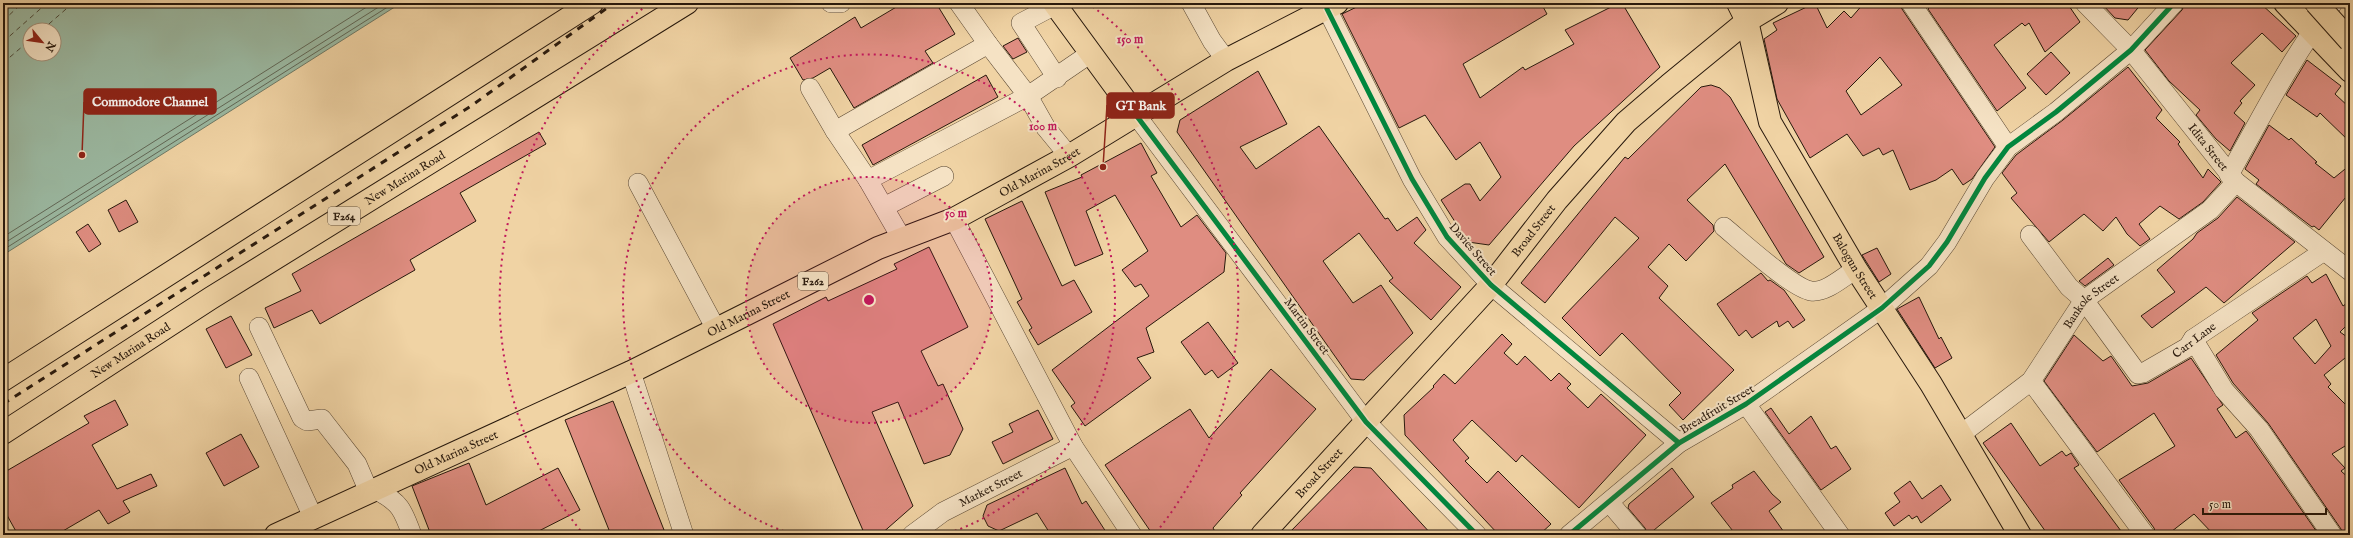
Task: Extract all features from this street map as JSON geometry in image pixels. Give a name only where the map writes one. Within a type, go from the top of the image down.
[{"type":"main road","points":[[3,380],[592,3]]},
{"type":"main road","name":"New Marina Road","points":[[3,433],[211,298],[687,3]]},
{"type":"main road","name":"Broad Street","points":[[1262,535],[1491,285],[1557,200],[1626,122],[1669,85],[1742,12],[1777,3]]},
{"type":"main road","points":[[2285,3],[2311,32],[2350,71]]},
{"type":"main road","points":[[2316,3],[2350,42]]},
{"type":"main road","points":[[1054,4],[1136,116]]},
{"type":"main road","name":"Old Marina Street","points":[[276,535],[631,372],[878,248],[954,219],[1069,156],[1226,60],[1332,6]]},
{"type":"main road","name":"Balogun Street","points":[[1742,12],[1770,122],[1856,270],[1931,384],[2020,535]]},
{"type":"street","points":[[831,3],[841,3]]},
{"type":"street","points":[[959,3],[1028,96],[1039,132],[1069,156]]},
{"type":"street","points":[[1191,3],[1212,41],[1226,60]]},
{"type":"street","points":[[1911,3],[2008,147]]},
{"type":"street","name":"Idita Street","points":[[2085,3],[2131,50],[2233,178],[2350,271]]},
{"type":"street","name":"Breadfruit Street","points":[[1568,535],[1679,444],[1746,404],[1882,308],[1929,266],[1947,242],[1986,178],[2008,147],[2056,112],[2131,50],[2174,3]]},
{"type":"street","name":"Bankole Street","points":[[1960,435],[2031,381],[2084,300],[2210,210],[2233,178],[2311,32],[2333,3]]},
{"type":"street","points":[[1054,4],[1021,23],[1056,78]]},
{"type":"street","name":"Davies Street","points":[[1332,6],[1412,179],[1447,237],[1491,285],[1679,444]]},
{"type":"street","points":[[835,131],[988,44]]},
{"type":"street","points":[[868,180],[1028,96],[1091,53]]},
{"type":"street","points":[[810,88],[835,131],[868,180],[902,239]]},
{"type":"street","name":"Martin Street","points":[[1136,116],[1366,422],[1477,535]]},
{"type":"street","points":[[884,207],[944,176]]},
{"type":"street","points":[[638,183],[716,329]]},
{"type":"street","points":[[954,219],[1074,446],[1132,535]]},
{"type":"street","points":[[1724,227],[1786,277],[1811,291],[1825,288],[1856,270]]},
{"type":"street","points":[[2030,235],[2070,288],[2084,300]]},
{"type":"street","name":"Carr Lane","points":[[2084,300],[2138,374],[2143,373],[2188,347],[2193,339],[2324,251]]},
{"type":"street","points":[[259,327],[302,418],[307,421],[322,420],[325,422],[357,464],[372,491],[393,498],[401,509],[412,535]]},
{"type":"street","points":[[2193,339],[2224,390],[2260,429],[2332,535]]},
{"type":"street","points":[[631,372],[684,535]]},
{"type":"street","points":[[249,378],[313,517]]},
{"type":"street","points":[[2031,381],[2145,535]]},
{"type":"street","points":[[1746,404],[1840,535]]},
{"type":"street","name":"Market Street","points":[[912,535],[943,512],[1074,446]]},
{"type":"street","points":[[1609,502],[1637,535]]},
{"type":"water","points":[[3,3],[401,3],[3,255]]},
{"type":"building","points":[[903,3],[936,3],[955,34],[925,51],[933,63],[854,108],[830,68],[813,78],[803,80],[790,58],[855,17],[861,28]]},
{"type":"building","points":[[1365,3],[1541,3],[1547,14],[1463,64],[1480,98],[1523,67],[1525,70],[1574,44],[1565,30],[1619,3],[1622,3],[1660,67],[1574,146],[1489,245],[1468,242],[1441,200],[1465,184],[1470,184],[1480,201],[1501,177],[1480,142],[1456,160],[1425,115],[1399,128],[1342,14]]},
{"type":"building","points":[[1815,3],[1827,28],[1844,11],[1851,18],[1864,3],[1900,3],[1902,9],[1995,147],[1972,179],[1963,185],[1952,169],[1936,180],[1910,190],[1893,150],[1883,155],[1879,148],[1863,156],[1847,134],[1810,158],[1777,99],[1764,39],[1777,30],[1773,23]],"holes":[[[1880,57],[1902,85],[1861,115],[1846,91]]]},
{"type":"building","points":[[1933,3],[2067,3],[2080,22],[2045,52],[2029,23],[2025,26],[2022,23],[1994,45],[2026,88],[1997,111],[1928,9]]},
{"type":"building","points":[[2101,3],[2142,3],[2128,20],[2115,18]]},
{"type":"building","points":[[2185,3],[2260,3],[2296,36],[2282,52],[2262,33],[2231,63],[2255,85],[2240,101],[2242,103],[2234,113],[2245,123],[2230,151],[2216,139],[2196,115],[2200,110],[2169,81],[2145,50],[2182,10]]},
{"type":"building","points":[[1018,38],[1027,52],[1013,59],[1003,46]]},
{"type":"building","points":[[2051,52],[2070,73],[2046,95],[2027,74]]},
{"type":"building","points":[[2307,60],[2341,86],[2335,94],[2350,108],[2350,142],[2320,113],[2317,117],[2286,95]]},
{"type":"building","points":[[2128,67],[2162,110],[2156,118],[2180,142],[2178,144],[2203,178],[2208,169],[2221,182],[2203,202],[2179,219],[2160,206],[2139,224],[2150,239],[2140,246],[2127,234],[2116,217],[2103,231],[2084,214],[2049,242],[2011,198],[2017,193],[2002,173],[2016,155],[2063,120]]},
{"type":"building","points":[[1258,71],[1287,124],[1240,147],[1256,169],[1319,126],[1385,219],[1388,218],[1397,231],[1417,217],[1426,230],[1414,243],[1461,287],[1431,320],[1389,281],[1393,278],[1359,233],[1323,261],[1353,303],[1381,285],[1413,333],[1364,380],[1351,379],[1177,132],[1180,120]]},
{"type":"building","points":[[986,75],[998,97],[873,165],[862,145]]},
{"type":"building","points":[[1711,85],[1720,88],[1730,97],[1824,257],[1799,273],[1786,264],[1725,164],[1687,200],[1713,225],[1714,231],[1686,261],[1669,244],[1648,267],[1668,286],[1659,298],[1734,370],[1683,420],[1669,405],[1681,393],[1622,333],[1600,356],[1562,318],[1639,238],[1615,217],[1545,303],[1521,283],[1625,157],[1628,159],[1701,87]]},
{"type":"building","points":[[2269,125],[2289,140],[2291,138],[2317,162],[2315,163],[2334,178],[2350,165],[2350,192],[2319,230],[2314,226],[2312,227],[2256,184],[2259,180],[2245,169]]},
{"type":"building","points":[[539,132],[546,144],[460,193],[476,221],[410,260],[415,270],[320,324],[312,310],[274,328],[265,308],[301,291],[292,274]]},
{"type":"building","points":[[1141,143],[1157,173],[1151,176],[1181,227],[1197,215],[1226,253],[1224,272],[1146,328],[1154,352],[1137,358],[1151,378],[1085,426],[1071,406],[1075,403],[1052,370],[1149,296],[1141,284],[1135,287],[1122,270],[1148,251],[1115,195],[1086,211],[1103,254],[1075,266],[1045,192],[1082,177],[1081,175]]},
{"type":"building","points":[[2237,197],[2295,242],[2224,303],[2206,287],[2152,328],[2141,316],[2175,292],[2157,270],[2193,239],[2197,233],[2218,218]]},
{"type":"building","points":[[126,200],[138,222],[119,232],[108,210]]},
{"type":"building","points":[[1022,201],[1062,286],[1074,280],[1092,312],[1038,345],[1029,330],[1032,328],[1017,302],[1022,299],[985,219]]},
{"type":"building","points":[[88,224],[101,244],[89,252],[76,232]]},
{"type":"building","points":[[929,247],[968,327],[921,351],[938,386],[943,384],[963,429],[950,455],[924,464],[898,402],[872,412],[913,506],[880,535],[865,535],[773,324],[826,297],[828,301],[897,269],[894,264]]},
{"type":"building","points":[[1877,248],[1891,274],[1879,282],[1862,255]]},
{"type":"building","points":[[2108,258],[2114,265],[2085,286],[2079,281]]},
{"type":"building","points":[[1761,273],[1768,281],[1770,280],[1784,290],[1805,320],[1793,328],[1788,321],[1779,327],[1777,321],[1752,338],[1746,330],[1739,336],[1717,304]]},
{"type":"building","points":[[2326,274],[2343,306],[2350,301],[2350,322],[2340,332],[2350,339],[2350,354],[2324,375],[2331,384],[2328,387],[2350,409],[2350,443],[2332,454],[2345,468],[2341,471],[2350,479],[2350,535],[2343,535],[2341,529],[2268,423],[2233,383],[2216,355],[2258,320],[2252,313],[2307,276],[2312,283]],"holes":[[[2316,319],[2331,346],[2315,364],[2293,338]]]},
{"type":"building","points":[[1919,297],[1939,339],[1941,337],[1952,358],[1935,368],[1897,309]]},
{"type":"building","points":[[231,316],[252,355],[226,368],[206,329]]},
{"type":"building","points":[[1208,322],[1238,363],[1218,378],[1212,370],[1205,375],[1181,342]]},
{"type":"building","points":[[1502,334],[1512,344],[1504,353],[1517,365],[1525,356],[1551,381],[1559,373],[1571,384],[1567,388],[1588,408],[1601,394],[1646,435],[1579,508],[1522,455],[1516,462],[1472,420],[1453,440],[1469,458],[1465,461],[1487,483],[1498,471],[1551,524],[1539,535],[1499,535],[1405,435],[1404,415],[1434,387],[1433,386],[1444,374],[1455,384]]},
{"type":"building","points":[[2074,335],[2103,361],[2111,356],[2132,386],[2148,383],[2191,358],[2223,405],[2217,409],[2236,438],[2246,431],[2319,535],[2214,535],[2194,514],[2167,535],[2156,535],[2154,528],[2119,480],[2175,446],[2154,413],[2097,452],[2044,381]]},
{"type":"building","points":[[1271,369],[1316,409],[1240,493],[1242,495],[1213,528],[1217,535],[1153,535],[1105,465],[1190,409],[1209,438]]},
{"type":"building","points":[[115,400],[128,425],[92,445],[117,489],[151,474],[157,486],[123,501],[130,512],[108,524],[99,510],[56,535],[18,535],[3,508],[3,473],[89,423],[84,416]]},
{"type":"building","points":[[613,401],[666,535],[611,535],[565,420]]},
{"type":"building","points":[[1771,408],[1789,434],[1811,416],[1831,449],[1836,446],[1851,469],[1821,490],[1765,412]]},
{"type":"building","points":[[1038,410],[1053,439],[1003,464],[992,442],[1013,432],[1009,424]]},
{"type":"building","points":[[2011,423],[2040,466],[2062,451],[2066,456],[2071,453],[2079,465],[2074,468],[2124,535],[2048,535],[1983,443]]},
{"type":"building","points":[[241,434],[259,467],[224,486],[206,453]]},
{"type":"building","points":[[469,463],[486,505],[558,468],[580,510],[531,535],[431,535],[412,486]]},
{"type":"building","points":[[1354,467],[1371,468],[1432,535],[1287,535]]},
{"type":"building","points":[[1065,468],[1082,504],[1086,501],[1108,535],[1051,535],[1037,513],[999,531],[988,526],[983,516],[987,505]]},
{"type":"building","points":[[1672,468],[1694,497],[1648,535],[1645,528],[1628,508],[1629,504]]},
{"type":"building","points":[[1754,471],[1772,494],[1781,502],[1769,511],[1786,535],[1736,535],[1711,503],[1733,488],[1732,485]]},
{"type":"building","points":[[1910,481],[1922,499],[1941,485],[1951,500],[1921,523],[1917,516],[1912,519],[1909,515],[1894,526],[1885,513],[1900,502],[1894,493]]},
{"type":"ferry route","points":[[3,21],[22,3]]},
{"type":"ferry route","points":[[3,42],[47,3]]},
{"type":"ferry route","points":[[51,22],[73,3]]},
{"type":"ferry route","points":[[3,63],[22,47]]},
{"type":"railway","points":[[3,404],[471,106],[614,3]]},
{"type":"cycle path","points":[[1569,535],[1679,443],[1746,404],[1882,308],[1929,266],[1947,242],[1985,178],[2008,147],[2056,112],[2131,50],[2174,3]]},
{"type":"cycle path","points":[[1327,9],[1412,179],[1447,237],[1491,285],[1679,443]]},
{"type":"cycle path","points":[[1136,115],[1366,422],[1477,535]]},
{"type":"place","name":"Commodore Channel","points":[[82,155]]},
{"type":"place","name":"GT Bank","points":[[1103,167]]}]
